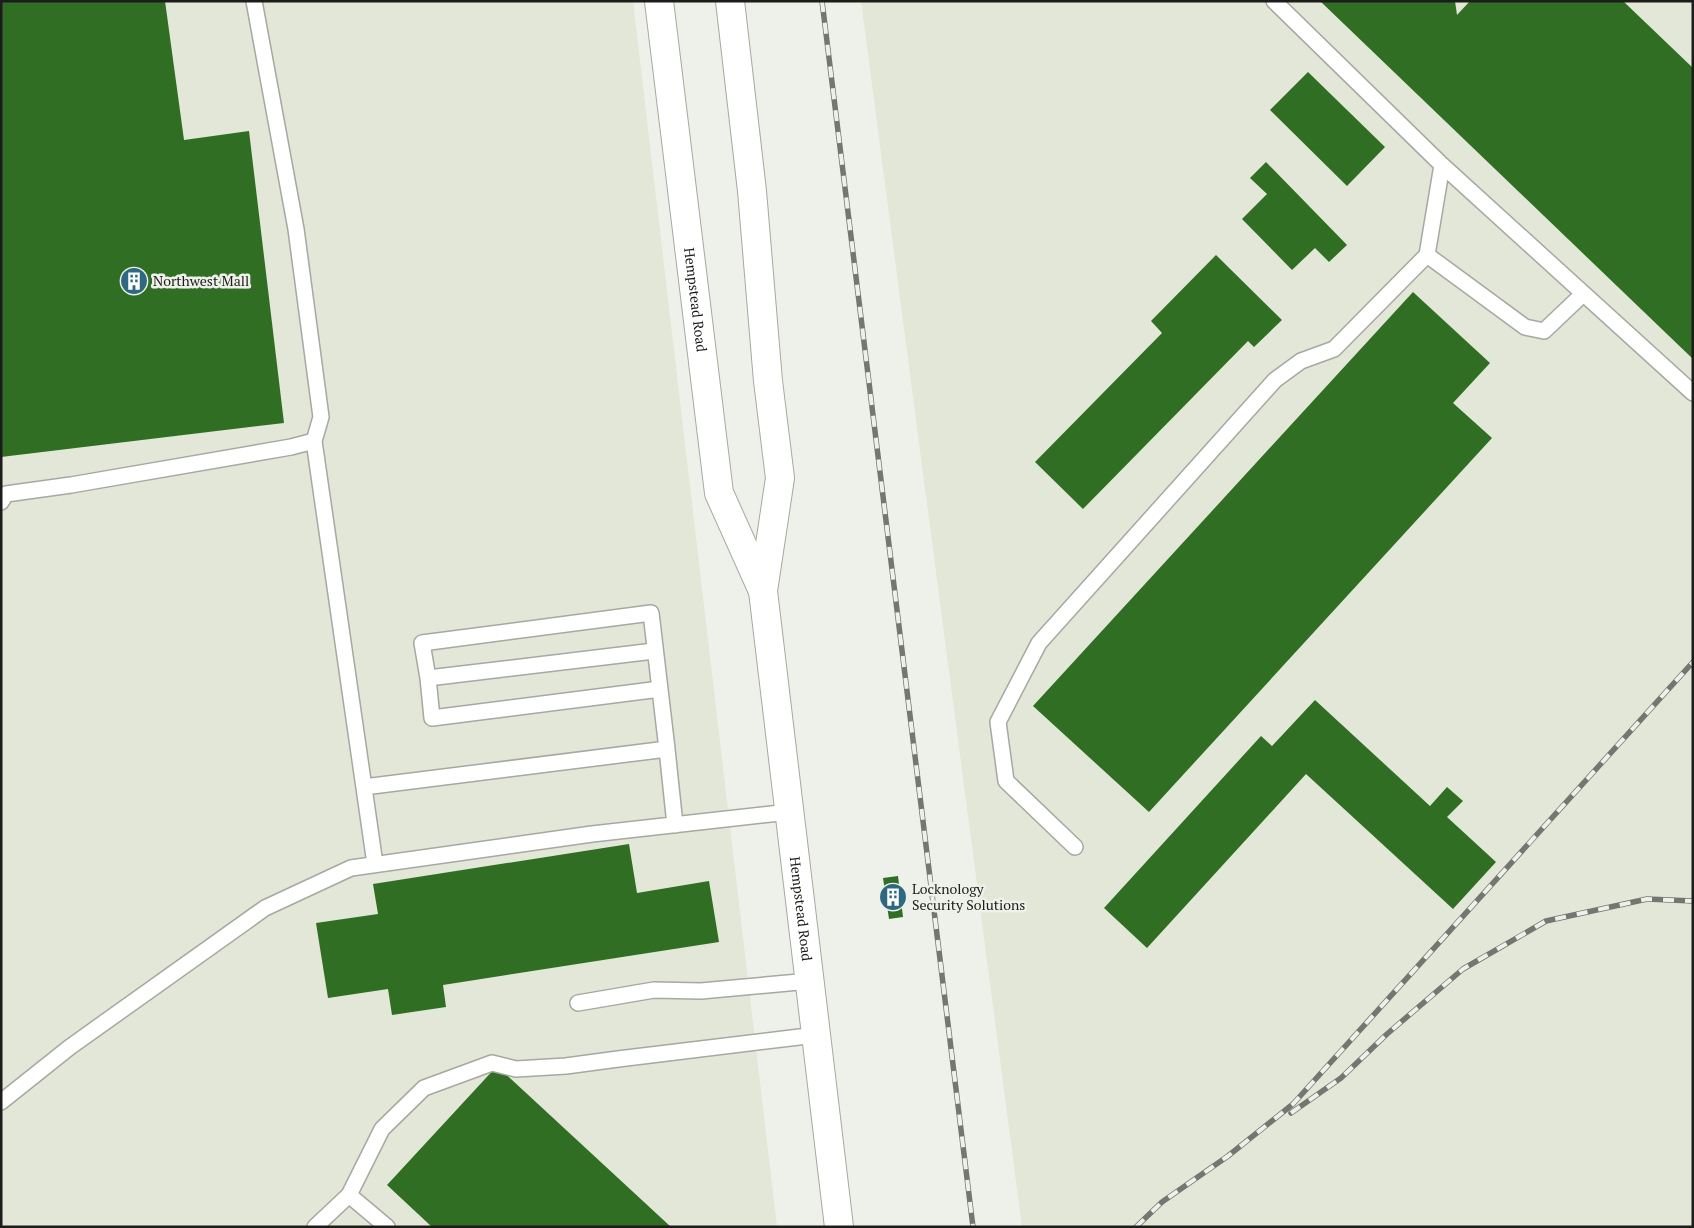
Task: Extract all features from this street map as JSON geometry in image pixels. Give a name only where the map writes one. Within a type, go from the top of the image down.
[{"type":"main road","name":"Hempstead Road","points":[[659,1],[720,493],[763,591]]},
{"type":"main road","name":"Hempstead Road","points":[[730,1],[752,191],[768,380],[780,478],[763,591],[839,1227]]},
{"type":"lane","points":[[254,1],[296,229],[321,417],[314,441],[375,864]]},
{"type":"lane","points":[[1274,1],[1442,165],[1693,393]]},
{"type":"lane","points":[[1075,847],[1006,781],[998,722],[1038,644],[1275,380],[1301,361],[1334,349],[1426,255],[1442,165]]},
{"type":"lane","points":[[1426,255],[1525,327],[1544,331],[1583,294]]},
{"type":"lane","points":[[1,502],[6,494],[71,485],[282,449],[314,441]]},
{"type":"lane","points":[[660,688],[432,718],[422,643],[651,614],[654,651],[660,688],[667,749],[674,825]]},
{"type":"lane","points":[[428,678],[654,651]]},
{"type":"lane","points":[[364,787],[667,749]]},
{"type":"lane","points":[[1,1102],[70,1047],[265,908],[351,868],[592,834],[790,812]]},
{"type":"lane","points":[[578,1003],[654,990],[701,990],[810,982]]},
{"type":"lane","points":[[315,1227],[349,1195],[382,1129],[424,1088],[492,1063],[516,1069],[566,1066],[618,1058],[816,1035]]},
{"type":"lane","points":[[349,1195],[387,1227]]},
{"type":"shaded area","points":[[1,1],[633,1],[777,1227],[1,1227]]},
{"type":"shaded area","points":[[861,1],[1693,1],[1693,1227],[1022,1227]]},
{"type":"building","name":"Northwest Mall","points":[[1,1],[165,1],[184,140],[249,131],[284,423],[1,457]]},
{"type":"building","points":[[1320,1],[1455,1],[1457,15],[1470,1],[1623,1],[1693,68],[1693,359]]},
{"type":"building","points":[[1308,72],[1385,147],[1347,186],[1270,110]]},
{"type":"building","points":[[1266,162],[1347,245],[1329,262],[1315,248],[1292,270],[1242,219],[1267,194],[1250,178]]},
{"type":"building","points":[[1216,255],[1282,320],[1254,347],[1248,341],[1083,509],[1035,462],[1162,333],[1151,321]]},
{"type":"building","points":[[1413,292],[1490,363],[1453,403],[1492,438],[1149,812],[1033,706]]},
{"type":"building","points":[[1315,700],[1430,806],[1447,787],[1463,801],[1447,817],[1496,862],[1453,909],[1306,774],[1147,948],[1104,908],[1261,736],[1272,746]]},
{"type":"building","points":[[629,844],[637,893],[709,881],[719,942],[443,985],[446,1007],[392,1015],[388,989],[328,998],[316,923],[378,914],[373,884]]},
{"type":"building","name":"Locknology Security Solutions","points":[[898,876],[903,917],[889,919],[883,878]]},
{"type":"building","points":[[497,1066],[671,1227],[432,1227],[387,1185]]},
{"type":"railway","points":[[822,1],[973,1227]]},
{"type":"railway","points":[[1136,1227],[1162,1202],[1228,1156],[1293,1104],[1693,662]]},
{"type":"railway","points":[[1291,1113],[1341,1078],[1387,1034],[1463,969],[1546,921],[1647,899],[1693,901]]},
{"type":"place","name":"Northwest Mall","points":[[134,281]]},
{"type":"place","name":"Locknology Security Solutions","points":[[893,897]]}]
